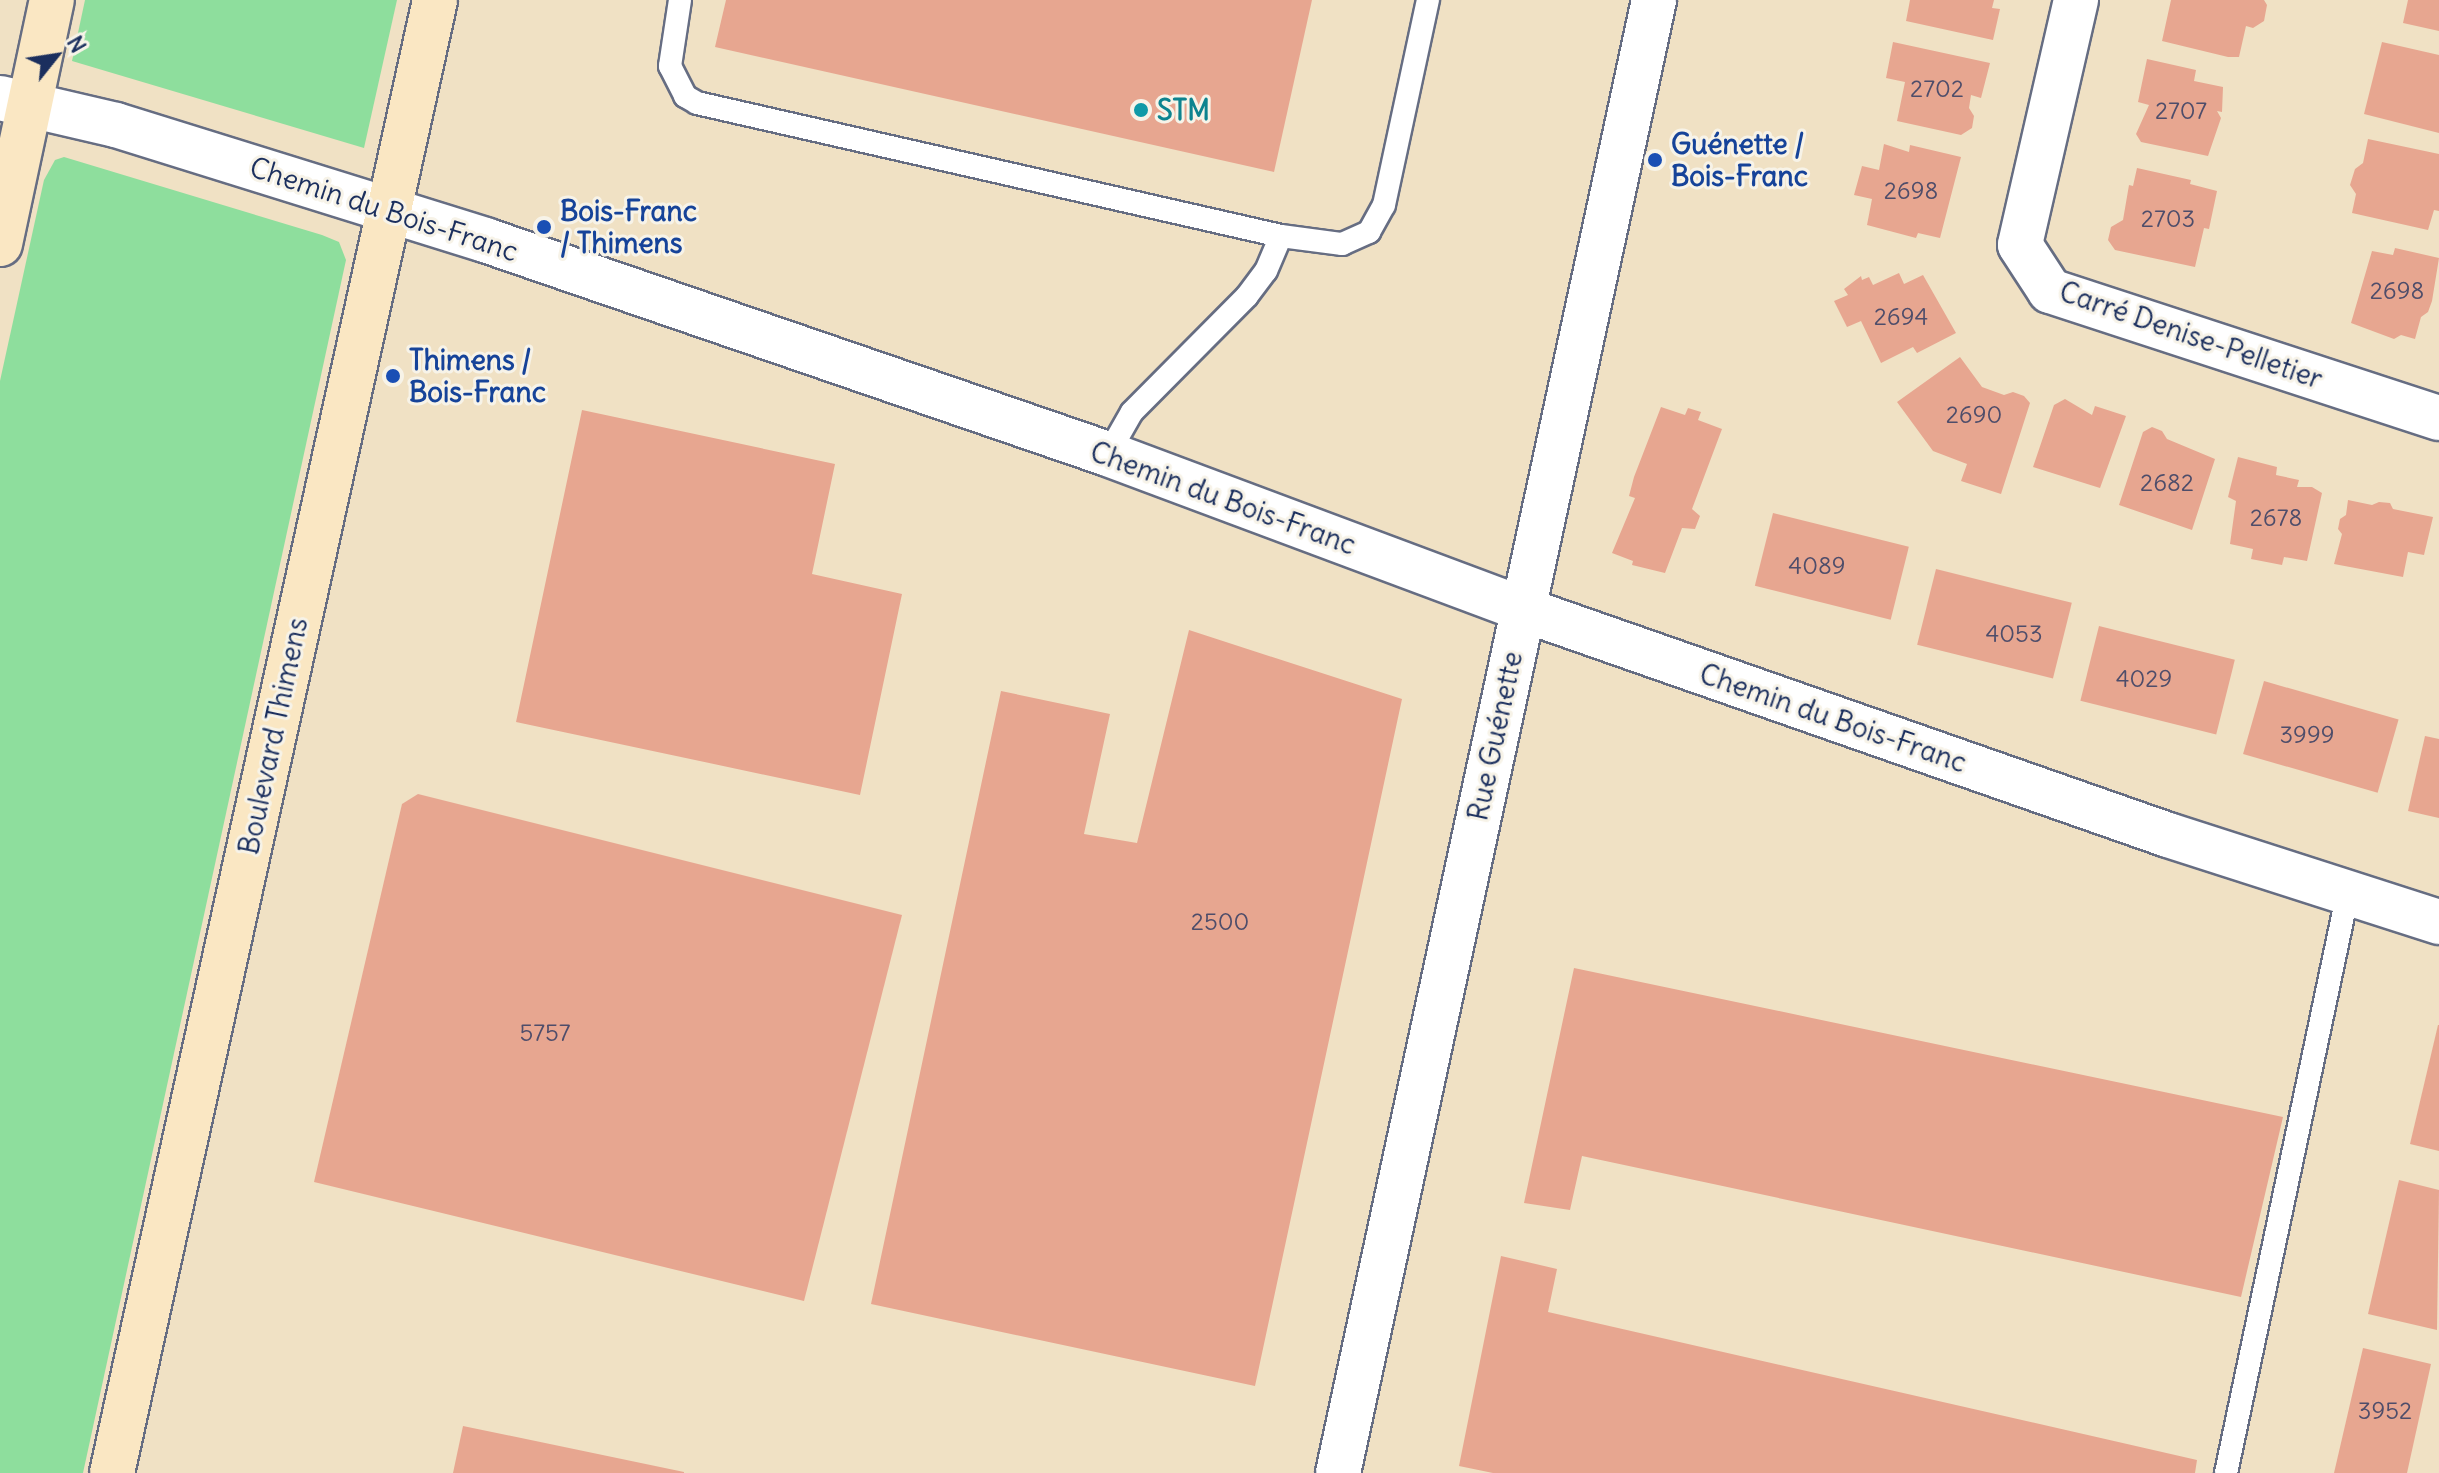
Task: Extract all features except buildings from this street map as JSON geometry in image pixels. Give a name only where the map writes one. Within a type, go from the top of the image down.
[{"type":"street","points":[[0,244],[14,100],[52,0]]},
{"type":"street","name":"Boulevard Thimens","points":[[112,1473],[435,0]]},
{"type":"street","name":"Rue Guénette","points":[[1338,1473],[1654,0]]},
{"type":"street","name":"Carré Denise-Pelletier","points":[[2076,0],[2020,245],[2050,291],[2439,418]]},
{"type":"street","name":"Chemin du Bois-Franc","points":[[14,100],[116,125],[389,208],[1108,454],[1522,609],[2168,835],[2439,922]]},
{"type":"lane","points":[[680,0],[670,66],[685,96],[697,103],[1281,236],[1342,244],[1369,232],[1384,205],[1428,0]]},
{"type":"lane","points":[[1108,454],[1132,412],[1247,296],[1266,271],[1281,236]]},
{"type":"lane","points":[[2226,1473],[2348,892]]},
{"type":"green space","points":[[85,0],[397,0],[364,148],[72,61]]},
{"type":"green space","points":[[64,157],[322,235],[339,242],[346,260],[83,1473],[0,1473],[0,381],[44,180],[55,160]]},
{"type":"place","name":"STM","points":[[1141,110]]},
{"type":"place","name":"Guénette / Bois-Franc","points":[[1655,160]]},
{"type":"place","name":"Bois-Franc / Thimens","points":[[544,227]]},
{"type":"place","name":"Thimens / Bois-Franc","points":[[393,376]]}]
